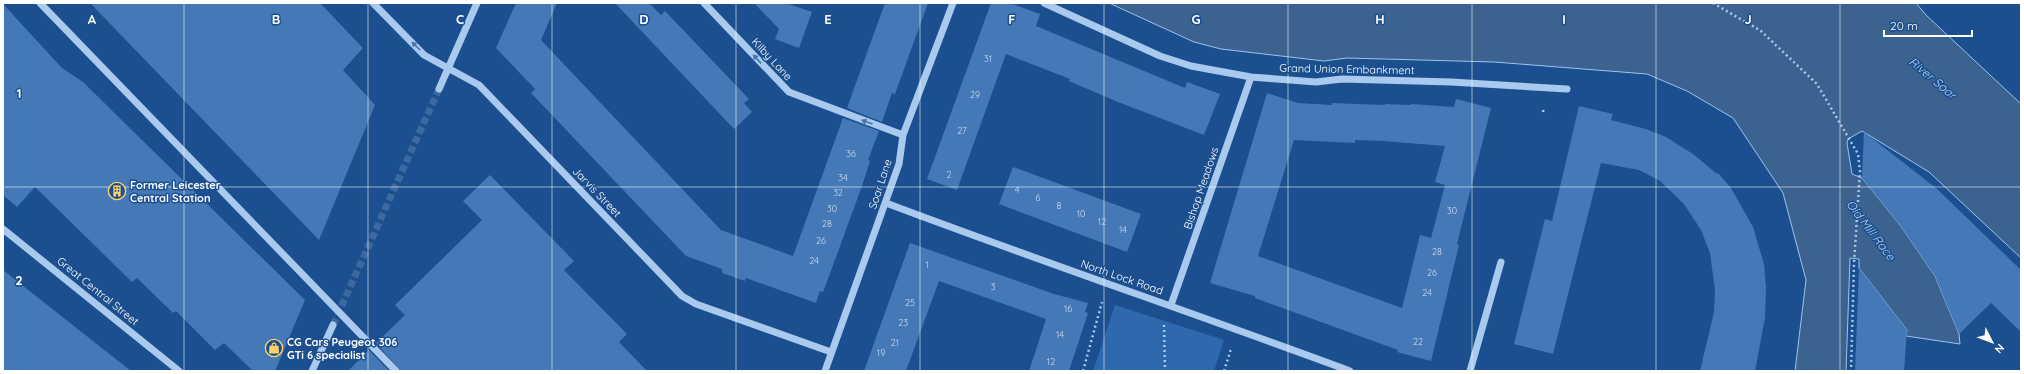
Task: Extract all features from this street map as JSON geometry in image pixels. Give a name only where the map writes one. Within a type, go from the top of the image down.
[{"type":"street","points":[[40,3],[396,371]]},
{"type":"street","name":"Jarvis Street","points":[[373,3],[424,55],[479,85],[682,296],[696,304],[831,352]]},
{"type":"street","points":[[439,89],[477,3]]},
{"type":"street","name":"Kilby Lane","points":[[704,3],[788,92],[903,135]]},
{"type":"street","name":"Soar Lane","points":[[825,371],[900,164],[903,135],[953,3]]},
{"type":"street","name":"Grand Union Embankment","points":[[1044,3],[1160,56],[1191,66],[1251,77],[1316,82],[1342,79],[1451,82],[1567,88]]},
{"type":"street","name":"Bishop Meadows","points":[[1171,305],[1251,77]]},
{"type":"street","name":"North Lock Road","points":[[886,203],[1350,371]]},
{"type":"street","name":"Great Central Street","points":[[3,229],[179,371]]},
{"type":"street","points":[[1470,371],[1501,262]]},
{"type":"street","points":[[312,371],[333,325]]},
{"type":"path","points":[[1713,3],[1761,31],[1816,84],[1858,154],[1860,171],[1854,263],[1851,371]]},
{"type":"path","points":[[1083,371],[1108,283]]},
{"type":"path","points":[[1165,371],[1164,325],[1171,305]]},
{"type":"shaded area","points":[[1115,305],[1224,340],[1214,371],[1093,371]]},
{"type":"water","points":[[1109,3],[1916,3],[1926,15],[2021,104],[2021,258],[1929,172],[1862,131],[1848,139],[1847,143],[1852,174],[1862,178],[1900,225],[1935,276],[1959,334],[1960,344],[1906,336],[1907,330],[1859,268],[1859,259],[1850,258],[1846,371],[1795,371],[1806,280],[1783,193],[1733,118],[1687,91],[1647,74],[1494,62],[1347,58],[1324,61],[1221,49],[1194,42]]},
{"type":"building","points":[[90,3],[320,3],[363,48],[343,70],[375,105],[319,240]]},
{"type":"building","points":[[516,3],[557,3],[541,40],[721,230],[793,256],[843,118],[879,131],[868,160],[870,161],[862,186],[828,279],[823,292],[820,291],[816,303],[746,278],[745,281],[722,273],[722,269],[686,256],[531,93],[535,89],[496,48]]},
{"type":"building","points":[[615,3],[649,3],[661,15],[665,11],[749,99],[744,103],[752,112],[734,129]]},
{"type":"building","points":[[754,3],[786,3],[812,12],[799,48],[775,39],[779,29]]},
{"type":"building","points":[[885,3],[928,3],[895,94],[892,93],[882,122],[847,108]]},
{"type":"building","points":[[991,3],[1010,3],[1040,14],[1036,26],[1185,88],[1187,82],[1220,94],[1204,135],[1118,102],[1069,81],[1070,79],[1006,54],[957,190],[927,179]]},
{"type":"building","name":"Former Leicester Central Station","points":[[3,4],[62,68],[83,82],[305,300],[275,371],[253,371],[224,343],[215,350],[176,311],[173,313],[137,278],[132,282],[35,187],[17,207],[3,195]]},
{"type":"building","points":[[1267,93],[1298,103],[1332,105],[1332,103],[1385,105],[1411,104],[1454,107],[1456,99],[1491,108],[1457,244],[1459,245],[1431,361],[1397,352],[1398,350],[1255,298],[1255,296],[1210,283]],"holes":[[[1294,140],[1355,143],[1355,140],[1445,146],[1435,182],[1445,185],[1431,238],[1420,235],[1402,308],[1258,256]]]},
{"type":"building","points":[[1579,106],[1613,114],[1611,120],[1646,129],[1666,137],[1693,154],[1717,174],[1718,173],[1731,188],[1753,227],[1764,264],[1766,287],[1765,318],[1755,371],[1700,371],[1714,312],[1715,290],[1710,253],[1701,230],[1684,204],[1660,181],[1639,170],[1601,163],[1553,354],[1514,344],[1545,219],[1552,221]]},
{"type":"building","points":[[1864,132],[1936,188],[2021,270],[2021,332],[1991,303],[1959,334],[1935,276],[1900,225],[1862,178]]},
{"type":"building","points":[[1013,167],[1141,214],[1127,252],[999,204]]},
{"type":"building","points":[[490,175],[574,261],[564,270],[627,334],[619,342],[647,371],[401,371],[376,343],[405,315],[395,305],[482,220],[463,201]]},
{"type":"building","points":[[910,243],[1054,294],[1088,303],[1085,312],[1088,313],[1069,371],[1029,371],[1046,319],[939,281],[906,371],[864,371]]},
{"type":"building","points":[[1859,268],[1907,330],[1904,371],[1855,371]]},
{"type":"building","points":[[3,270],[131,371],[3,371]]},
{"type":"building","points":[[369,350],[389,371],[348,371]]},
{"type":"tunnel","points":[[333,325],[439,89]]},
{"type":"place","name":"Former Leicester Central Station","points":[[117,191]]},
{"type":"place","name":"CG Cars Peugeot 306 GTi 6 specialist","points":[[274,348]]},
{"type":"water label","name":"River Soar","points":[[1933,78]]},
{"type":"water label","name":"Old Mill Race","points":[[1871,230]]}]
